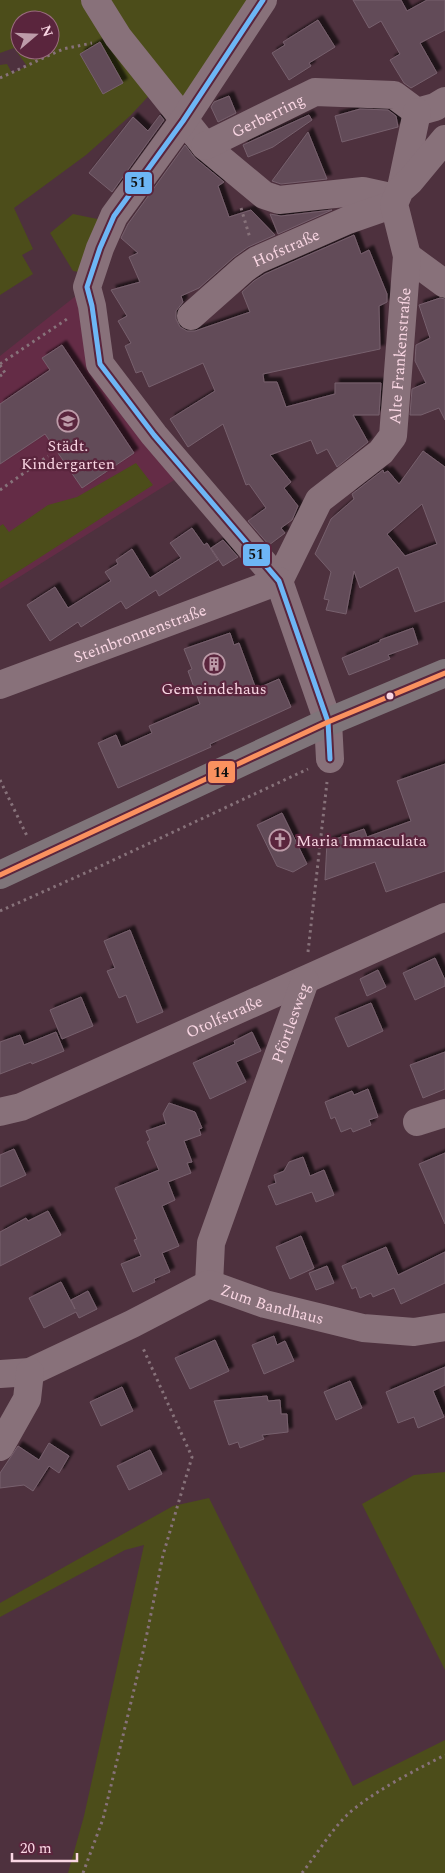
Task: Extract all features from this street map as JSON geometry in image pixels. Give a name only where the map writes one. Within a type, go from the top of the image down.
[{"type":"main road","points":[[0,875],[328,722],[445,673]]},
{"type":"street","points":[[95,0],[118,37],[205,146],[264,195],[279,200],[363,191],[397,197]]},
{"type":"street","points":[[264,0],[184,121],[114,216],[100,248],[87,287],[92,306],[100,364],[154,435],[279,581],[328,722],[330,759]]},
{"type":"street","name":"Gerberring","points":[[205,146],[314,92],[394,95],[417,112]]},
{"type":"street","points":[[397,197],[417,112],[435,107],[445,101]]},
{"type":"street","points":[[397,197],[445,139]]},
{"type":"street","name":"Alte Frankenstraße","points":[[279,581],[319,500],[381,452],[393,436],[407,256],[397,197]]},
{"type":"street","name":"Hofstraße","points":[[191,316],[244,269],[257,260],[397,197]]},
{"type":"street","points":[[407,256],[445,284]]},
{"type":"street","name":"Steinbronnenstraße","points":[[0,685],[279,581]]},
{"type":"street","name":"Otolfstraße","points":[[0,1112],[21,1108],[445,917]]},
{"type":"street","name":"Pförtlesweg","points":[[209,1284],[211,1244],[305,981]]},
{"type":"street","points":[[417,1122],[445,1113]]},
{"type":"street","name":"Zum Bandhaus","points":[[0,1374],[30,1372],[132,1324],[209,1284],[265,1304],[363,1328],[414,1332],[445,1327]]},
{"type":"street","points":[[0,1447],[27,1399],[30,1372]]},
{"type":"path","points":[[0,78],[63,49],[118,37]]},
{"type":"path","points":[[240,177],[238,198],[257,260]]},
{"type":"path","points":[[0,376],[5,372],[0,364],[88,305],[92,306]]},
{"type":"path","points":[[0,490],[48,456]]},
{"type":"path","points":[[0,911],[330,759]]},
{"type":"path","name":"Pförtlesweg","points":[[305,981],[330,759]]},
{"type":"path","points":[[0,780],[37,857]]},
{"type":"path","points":[[83,1873],[103,1819],[164,1555],[192,1457],[132,1324]]},
{"type":"path","points":[[302,1873],[347,1816],[366,1800],[417,1769],[445,1755]]},
{"type":"shaded area","points":[[0,0],[263,0],[183,121],[157,87],[130,116],[86,155],[14,208],[33,249],[22,255],[33,274],[0,295],[0,65],[7,64],[12,73],[27,66],[23,60],[60,60],[60,10],[10,10],[10,49],[0,53]]},
{"type":"shaded area","points":[[73,214],[112,222],[92,274],[73,271],[50,233]]},
{"type":"shaded area","name":"Städt. Kindergarten","points":[[82,291],[92,365],[179,477],[0,589],[0,356]]},
{"type":"shaded area","points":[[136,463],[153,485],[0,583],[0,526],[3,524],[9,532],[48,505],[77,497]]},
{"type":"shaded area","points":[[445,1472],[445,1670],[362,1504],[414,1475]]},
{"type":"shaded area","points":[[209,1498],[353,1786],[445,1740],[445,1873],[68,1873],[84,1816],[144,1545],[125,1550],[0,1617],[0,1603],[173,1506]]},
{"type":"building","points":[[353,0],[401,0],[407,11],[427,0],[445,0],[445,30],[420,43],[437,73],[411,88],[404,83],[390,60],[400,54],[381,21],[369,28]]},
{"type":"building","points":[[318,20],[335,47],[309,63],[311,66],[289,80],[272,53],[285,45],[283,42]]},
{"type":"building","points":[[100,42],[123,83],[103,94],[80,54]]},
{"type":"building","points":[[229,96],[236,113],[218,122],[211,107],[214,102]]},
{"type":"building","points":[[360,109],[388,110],[396,116],[398,127],[342,142],[335,116]]},
{"type":"building","points":[[160,115],[164,120],[112,192],[89,173],[133,117],[148,131]]},
{"type":"building","points":[[309,115],[312,120],[273,147],[248,157],[243,145]]},
{"type":"building","points":[[308,132],[327,179],[281,184],[272,181]]},
{"type":"building","points":[[185,145],[195,158],[224,182],[218,186],[229,217],[251,210],[275,235],[248,247],[199,288],[181,296],[183,302],[176,311],[176,319],[180,327],[187,331],[195,331],[250,312],[242,292],[254,281],[265,274],[354,235],[361,254],[369,250],[387,294],[387,302],[379,306],[380,349],[263,374],[264,382],[277,382],[286,407],[335,394],[335,383],[381,383],[379,415],[353,415],[368,442],[337,467],[327,449],[317,454],[311,440],[270,455],[291,482],[284,488],[298,506],[292,520],[281,528],[285,533],[269,545],[248,521],[266,508],[249,484],[246,485],[223,424],[188,447],[170,419],[215,391],[203,363],[149,387],[142,371],[136,373],[125,346],[131,343],[118,321],[127,316],[111,290],[140,282],[129,257],[138,253],[121,238],[128,224]]},
{"type":"building","points":[[332,210],[278,234],[270,214],[281,216]]},
{"type":"building","points":[[440,298],[445,299],[445,420],[439,408],[421,415],[410,415],[412,389],[426,383],[415,361],[416,345],[430,338],[419,305]]},
{"type":"building","points":[[62,345],[134,453],[82,488],[45,434],[0,464],[0,404],[50,370],[42,358]]},
{"type":"building","points":[[423,451],[445,467],[445,601],[415,612],[398,567],[360,588],[354,571],[346,614],[326,610],[329,600],[324,599],[331,572],[315,554],[331,519],[354,499],[352,494],[383,470],[384,473],[388,471],[399,484]],"holes":[[[422,504],[437,544],[405,556],[387,534]]]},
{"type":"building","points":[[192,528],[204,545],[207,543],[218,560],[159,596],[156,590],[126,609],[121,601],[81,627],[78,622],[50,641],[27,605],[55,587],[68,608],[111,581],[105,572],[118,564],[116,560],[132,549],[150,578],[181,558],[170,543]]},
{"type":"building","points":[[223,540],[238,557],[223,566],[211,548]]},
{"type":"building","points":[[413,628],[418,644],[388,655],[390,659],[349,675],[342,658],[380,642],[380,640]]},
{"type":"building","points":[[230,633],[234,645],[239,643],[256,689],[279,679],[291,707],[210,744],[211,747],[118,788],[98,743],[116,735],[121,747],[152,733],[149,726],[200,704],[188,671],[192,669],[184,649]]},
{"type":"building","points":[[445,764],[445,871],[386,892],[375,862],[325,880],[327,842],[364,829],[367,837],[411,821],[397,781]]},
{"type":"building","name":"Maria Immaculata","points":[[282,813],[307,864],[293,872],[277,866],[257,825]]},
{"type":"building","points":[[130,930],[163,1012],[137,1023],[126,995],[119,998],[107,971],[115,968],[104,941]]},
{"type":"building","points":[[435,958],[445,980],[445,986],[415,1000],[403,973]]},
{"type":"building","points":[[378,970],[386,987],[367,996],[360,979]]},
{"type":"building","points":[[81,997],[93,1026],[62,1039],[50,1010]]},
{"type":"building","points":[[371,1003],[383,1031],[348,1047],[335,1018]]},
{"type":"building","points":[[56,1032],[64,1051],[0,1074],[0,1042],[20,1035],[24,1045]]},
{"type":"building","points":[[252,1032],[261,1051],[236,1062],[246,1082],[210,1099],[193,1063],[235,1044],[234,1041]]},
{"type":"building","points":[[445,1052],[445,1089],[423,1098],[410,1065]]},
{"type":"building","points":[[368,1089],[378,1117],[369,1120],[371,1125],[353,1132],[351,1128],[341,1132],[335,1117],[331,1119],[325,1102],[352,1091],[354,1095]]},
{"type":"building","points":[[169,1103],[195,1112],[202,1128],[199,1129],[201,1135],[184,1141],[192,1162],[187,1163],[191,1173],[168,1182],[175,1200],[162,1206],[179,1246],[162,1253],[170,1272],[154,1279],[155,1282],[133,1292],[121,1264],[141,1256],[134,1240],[137,1239],[115,1188],[159,1170],[147,1142],[150,1140],[146,1131],[166,1124],[163,1114]]},
{"type":"building","points":[[14,1149],[26,1175],[0,1187],[0,1155]]},
{"type":"building","points":[[445,1153],[445,1224],[419,1164]]},
{"type":"building","points":[[303,1157],[310,1176],[324,1170],[334,1195],[316,1202],[312,1192],[276,1205],[268,1186],[276,1183],[274,1175],[284,1171],[289,1162]]},
{"type":"building","points":[[48,1211],[61,1235],[0,1266],[0,1232],[26,1218],[28,1221]]},
{"type":"building","points":[[301,1236],[314,1268],[290,1279],[276,1247]]},
{"type":"building","points":[[386,1247],[398,1275],[445,1252],[445,1283],[401,1304],[394,1288],[373,1297],[371,1293],[360,1298],[356,1287],[352,1289],[342,1266]]},
{"type":"building","points":[[327,1266],[334,1283],[316,1290],[309,1273]]},
{"type":"building","points":[[61,1282],[75,1309],[71,1300],[88,1291],[97,1309],[79,1318],[76,1312],[44,1328],[29,1298]]},
{"type":"building","points":[[274,1336],[277,1345],[285,1341],[294,1361],[264,1374],[252,1345]]},
{"type":"building","points":[[215,1340],[229,1371],[190,1389],[175,1358]]},
{"type":"building","points":[[445,1367],[445,1385],[433,1391],[444,1417],[418,1428],[414,1417],[398,1423],[386,1392]]},
{"type":"building","points":[[350,1381],[362,1408],[336,1420],[324,1392]]},
{"type":"building","points":[[122,1387],[133,1411],[101,1426],[90,1402]]},
{"type":"building","points":[[267,1396],[268,1401],[280,1400],[281,1414],[287,1414],[288,1432],[262,1435],[264,1439],[240,1448],[238,1442],[229,1445],[214,1401]]},
{"type":"building","points":[[49,1443],[69,1456],[59,1473],[49,1466],[33,1491],[24,1485],[0,1488],[0,1473],[18,1446],[39,1460]]},
{"type":"building","points":[[150,1450],[162,1474],[129,1490],[117,1466]]},
{"type":"transit line","name":"51","points":[[263,0],[183,121],[114,216],[100,248],[87,287],[92,306],[100,364],[154,435],[279,581],[328,722],[330,759]]},
{"type":"transit line","name":"14","points":[[0,875],[328,722],[445,673]]},
{"type":"place","name":"Städt. Kindergarten","points":[[68,421]]},
{"type":"place","name":"Gemeindehaus","points":[[214,664]]},
{"type":"place","name":"Maria Immaculata","points":[[280,840]]}]
